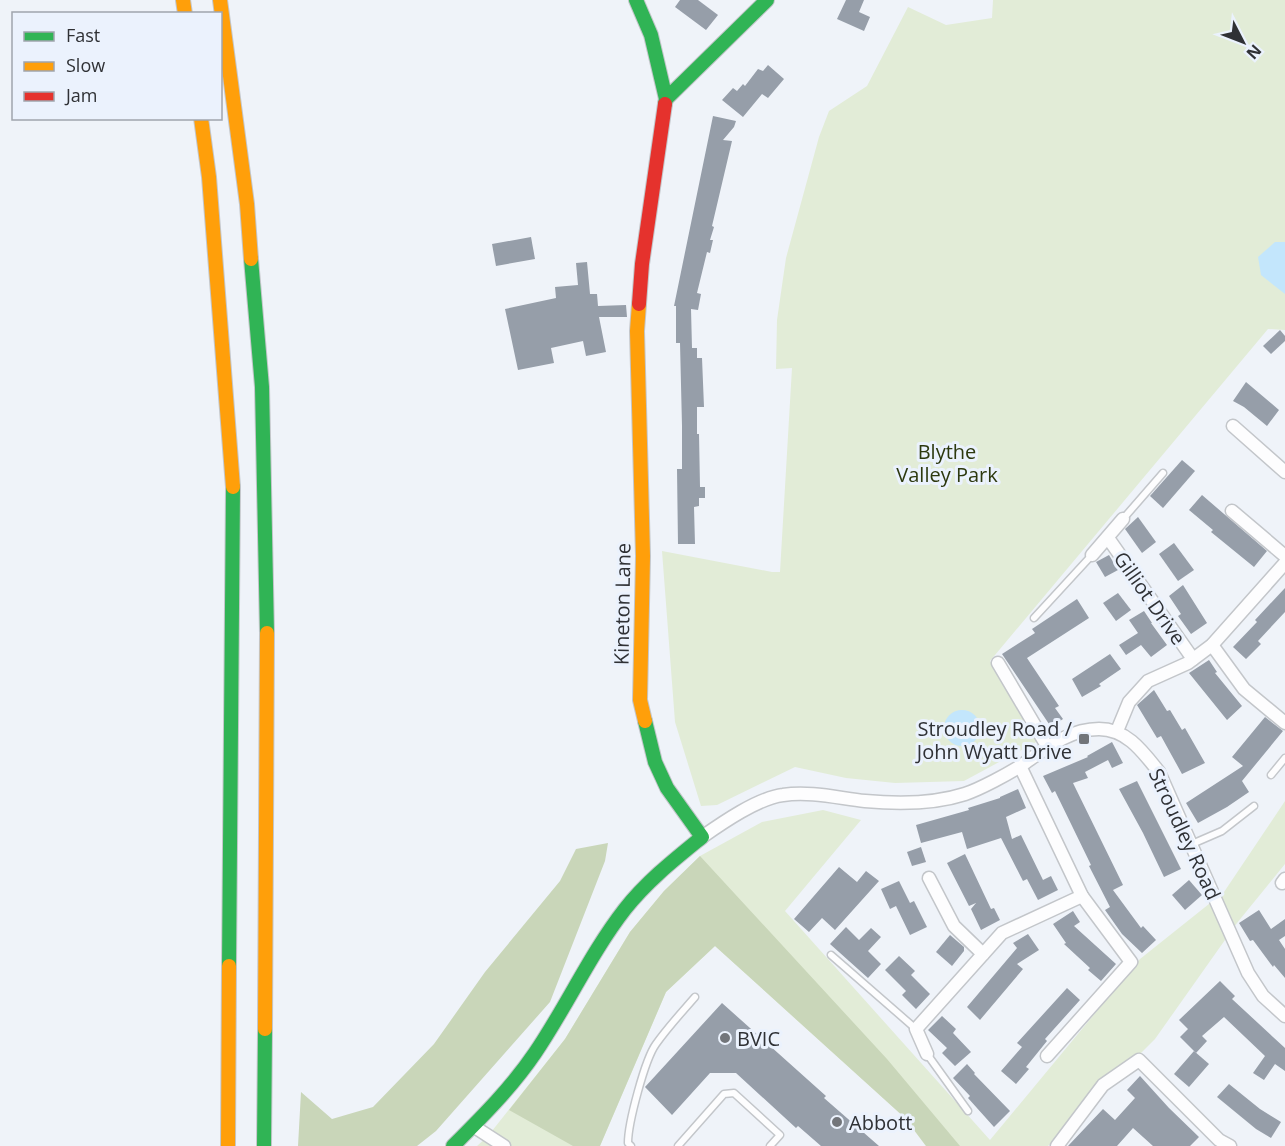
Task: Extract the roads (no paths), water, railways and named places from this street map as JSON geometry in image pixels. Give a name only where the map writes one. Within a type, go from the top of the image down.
[{"type":"main road","points":[[220,0],[247,204],[262,387],[267,630],[264,1146]]},
{"type":"main road","points":[[636,0],[651,35],[666,99]]},
{"type":"main road","points":[[666,99],[767,0]]},
{"type":"main road","name":"Kineton Lane","points":[[666,99],[642,264],[638,331],[643,556],[640,700],[655,762],[668,788],[702,837]]},
{"type":"main road","points":[[201,120],[209,177],[233,470],[228,1146]]},
{"type":"main road","points":[[453,1146],[506,1091],[534,1054],[624,909],[645,885],[702,837]]},
{"type":"street","points":[[1233,426],[1285,472]]},
{"type":"street","points":[[1232,511],[1285,556]]},
{"type":"street","name":"Gilliot Drive","points":[[1092,555],[1123,519]]},
{"type":"street","name":"Gilliot Drive","points":[[1108,538],[1192,659]]},
{"type":"street","points":[[702,837],[727,819],[781,795],[816,794],[866,801],[921,802],[965,794],[1020,766],[1047,746],[1080,730],[1117,731],[1129,702],[1148,681],[1192,659],[1212,645],[1285,563]]},
{"type":"street","points":[[1212,645],[1244,689],[1285,723]]},
{"type":"street","points":[[998,663],[1047,746]]},
{"type":"street","name":"Stroudley Road","points":[[1117,731],[1137,745],[1159,772],[1248,972],[1263,996],[1285,1016]]},
{"type":"street","points":[[1020,766],[1082,896],[1131,962],[1047,1056]]},
{"type":"street","points":[[929,879],[954,926],[983,954]]},
{"type":"street","points":[[927,1054],[916,1029],[1002,933],[1082,896]]},
{"type":"street","points":[[1057,1146],[1103,1086],[1139,1060],[1221,1144]]},
{"type":"street","points":[[473,1126],[504,1146]]},
{"type":"lane","points":[[1123,519],[1163,473]]},
{"type":"lane","points":[[1034,618],[1092,555]]},
{"type":"lane","points":[[1271,775],[1285,758]]},
{"type":"lane","points":[[1192,844],[1222,831],[1254,806]]},
{"type":"lane","points":[[831,955],[916,1029]]},
{"type":"lane","points":[[631,1146],[628,1143],[629,1129],[655,1045],[695,997]]},
{"type":"lane","points":[[927,1054],[968,1111]]},
{"type":"lane","points":[[678,1146],[724,1094],[734,1093],[780,1135],[770,1146]]},
{"type":"water","points":[[1275,242],[1285,242],[1285,294],[1261,275],[1258,257]]},
{"type":"water","points":[[962,710],[975,715],[980,728],[975,741],[962,746],[949,741],[944,728],[949,715]]},
{"type":"place","name":"Stroudley Road / John Wyatt Drive","points":[[1084,739]]},
{"type":"place","name":"BVIC","points":[[725,1038]]},
{"type":"place","name":"Abbott","points":[[837,1122]]},
{"type":"park label","name":"Blythe Valley Park","points":[[947,462]]}]
